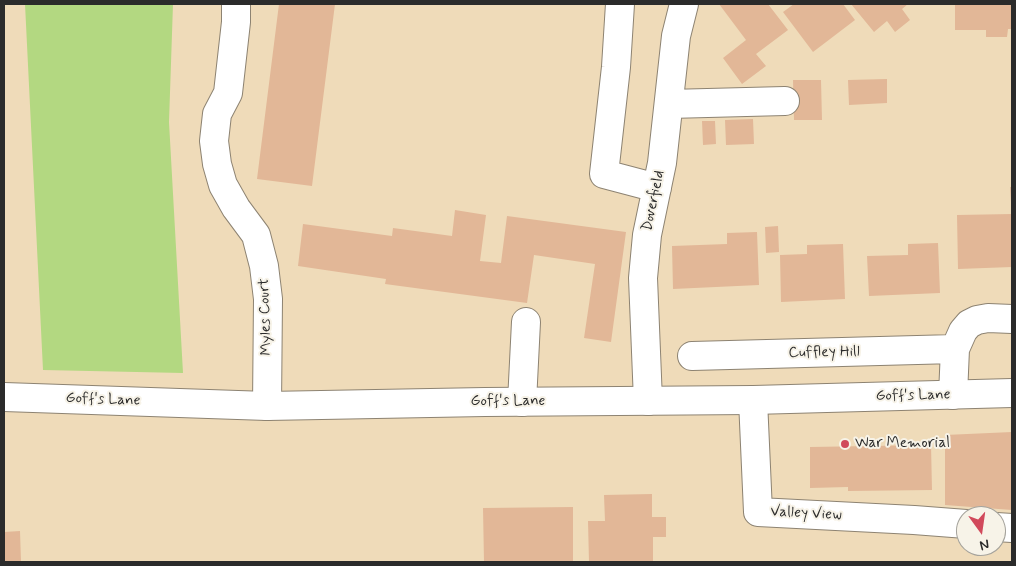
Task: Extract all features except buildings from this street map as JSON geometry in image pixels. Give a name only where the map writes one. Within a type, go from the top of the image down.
[{"type":"street","name":"Myles Court","points":[[236,4],[236,22],[228,93],[217,114],[214,141],[222,184],[236,208],[256,235],[264,266],[268,298],[267,406]]},
{"type":"street","points":[[620,4],[616,67],[604,174],[657,188]]},
{"type":"street","name":"Doverfield","points":[[648,400],[643,278],[647,234],[662,163],[676,36],[684,4]]},
{"type":"street","points":[[669,104],[785,101]]},
{"type":"street","points":[[952,395],[955,349],[963,331],[969,324],[977,320],[988,318],[1012,319]]},
{"type":"street","points":[[522,402],[526,322]]},
{"type":"street","name":"Cuffley Hill","points":[[692,356],[955,349]]},
{"type":"street","name":"Goff's Lane","points":[[4,397],[267,406],[753,400],[1012,393]]},
{"type":"street","name":"Valley View","points":[[753,400],[758,512],[956,523]]},
{"type":"green space","points":[[25,4],[173,4],[169,122],[183,373],[43,370]]},
{"type":"place","name":"War Memorial","points":[[845,444]]}]
